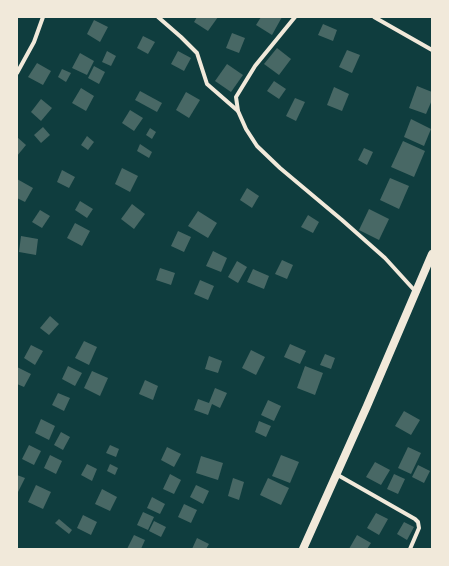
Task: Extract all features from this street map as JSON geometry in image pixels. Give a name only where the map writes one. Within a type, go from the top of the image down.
[{"type":"main road","points":[[302,549],[432,254]]},
{"type":"street","points":[[17,73],[34,42],[43,17]]},
{"type":"street","points":[[158,17],[197,53],[207,84],[238,111]]},
{"type":"street","points":[[295,17],[255,66],[236,96],[238,111],[246,129],[257,146],[280,168],[385,258],[416,292]]},
{"type":"street","points":[[374,17],[432,50]]},
{"type":"street","points":[[336,474],[418,522],[419,528],[410,549]]},
{"type":"building","points":[[197,17],[218,17],[208,31],[194,22]]},
{"type":"building","points":[[261,17],[282,17],[272,35],[256,25]]},
{"type":"building","points":[[94,20],[108,27],[100,42],[87,34]]},
{"type":"building","points":[[323,24],[337,30],[333,41],[318,35]]},
{"type":"building","points":[[232,33],[245,38],[239,53],[226,48]]},
{"type":"building","points":[[143,36],[155,42],[148,54],[137,48]]},
{"type":"building","points":[[277,48],[291,59],[279,75],[264,64]]},
{"type":"building","points":[[347,50],[360,55],[352,73],[339,67]]},
{"type":"building","points":[[107,51],[116,56],[111,66],[102,62]]},
{"type":"building","points":[[178,51],[191,58],[184,71],[171,64]]},
{"type":"building","points":[[80,53],[94,61],[87,75],[72,68]]},
{"type":"building","points":[[37,63],[51,71],[43,85],[28,77]]},
{"type":"building","points":[[227,64],[243,75],[231,92],[215,81]]},
{"type":"building","points":[[94,66],[105,72],[99,84],[88,78]]},
{"type":"building","points":[[62,69],[71,73],[66,82],[58,77]]},
{"type":"building","points":[[274,81],[286,89],[279,99],[267,91]]},
{"type":"building","points":[[417,86],[432,92],[432,100],[426,114],[409,108]]},
{"type":"building","points":[[334,87],[349,94],[342,111],[327,105]]},
{"type":"building","points":[[81,88],[94,96],[86,111],[72,103]]},
{"type":"building","points":[[140,91],[162,103],[157,112],[135,100]]},
{"type":"building","points":[[186,92],[200,100],[189,118],[176,110]]},
{"type":"building","points":[[295,98],[305,102],[296,121],[286,116]]},
{"type":"building","points":[[41,99],[52,108],[41,121],[31,112]]},
{"type":"building","points":[[130,110],[143,118],[134,131],[122,123]]},
{"type":"building","points":[[411,119],[431,129],[424,146],[404,137]]},
{"type":"building","points":[[43,127],[50,135],[41,143],[34,135]]},
{"type":"building","points":[[150,128],[156,132],[152,139],[146,135]]},
{"type":"building","points":[[87,136],[94,142],[88,150],[81,145]]},
{"type":"building","points":[[17,137],[26,145],[17,156]]},
{"type":"building","points":[[403,141],[425,151],[414,177],[391,167]]},
{"type":"building","points":[[140,144],[152,152],[149,158],[137,151]]},
{"type":"building","points":[[364,148],[373,152],[367,165],[358,160]]},
{"type":"building","points":[[122,168],[138,176],[130,192],[115,184]]},
{"type":"building","points":[[62,170],[75,177],[69,188],[57,182]]},
{"type":"building","points":[[390,178],[409,186],[399,209],[380,200]]},
{"type":"building","points":[[17,179],[33,188],[25,202],[17,198]]},
{"type":"building","points":[[247,188],[259,196],[252,208],[240,200]]},
{"type":"building","points":[[80,201],[93,209],[87,218],[75,210]]},
{"type":"building","points":[[132,204],[145,214],[134,229],[121,219]]},
{"type":"building","points":[[369,209],[389,219],[379,240],[359,230]]},
{"type":"building","points":[[40,210],[50,216],[42,228],[32,222]]},
{"type":"building","points":[[198,211],[217,223],[208,238],[188,226]]},
{"type":"building","points":[[308,215],[319,222],[313,233],[301,227]]},
{"type":"building","points":[[75,223],[90,231],[82,246],[67,238]]},
{"type":"building","points":[[178,231],[191,237],[184,252],[171,246]]},
{"type":"building","points":[[21,236],[38,239],[36,255],[19,252]]},
{"type":"building","points":[[213,251],[227,258],[221,272],[206,266]]},
{"type":"building","points":[[282,260],[293,265],[287,279],[275,274]]},
{"type":"building","points":[[237,261],[247,267],[238,283],[228,277]]},
{"type":"building","points":[[160,268],[175,273],[171,285],[156,280]]},
{"type":"building","points":[[253,269],[269,276],[264,289],[247,282]]},
{"type":"building","points":[[200,280],[214,286],[208,300],[194,294]]},
{"type":"building","points":[[50,316],[59,324],[49,335],[40,328]]},
{"type":"building","points":[[84,341],[97,347],[89,365],[75,358]]},
{"type":"building","points":[[290,344],[306,351],[300,364],[284,357]]},
{"type":"building","points":[[31,345],[43,351],[35,365],[24,358]]},
{"type":"building","points":[[251,350],[265,357],[256,375],[242,368]]},
{"type":"building","points":[[325,354],[335,358],[331,369],[320,365]]},
{"type":"building","points":[[209,356],[222,361],[218,373],[205,369]]},
{"type":"building","points":[[68,366],[82,373],[75,386],[62,379]]},
{"type":"building","points":[[305,366],[323,373],[315,395],[297,388]]},
{"type":"building","points":[[17,367],[31,374],[24,387],[17,384]]},
{"type":"building","points":[[92,371],[108,378],[100,396],[84,388]]},
{"type":"building","points":[[145,380],[158,386],[153,400],[139,394]]},
{"type":"building","points":[[215,388],[227,393],[220,408],[212,404],[208,415],[194,410],[198,399],[209,403]]},
{"type":"building","points":[[58,393],[70,398],[64,411],[52,405]]},
{"type":"building","points":[[268,400],[281,406],[274,421],[261,415]]},
{"type":"building","points":[[404,411],[420,420],[411,435],[395,426]]},
{"type":"building","points":[[41,419],[55,426],[49,440],[35,433]]},
{"type":"building","points":[[259,421],[271,426],[266,437],[255,432]]},
{"type":"building","points":[[61,432],[70,437],[63,450],[54,445]]},
{"type":"building","points":[[29,445],[41,451],[34,465],[22,459]]},
{"type":"building","points":[[110,445],[119,449],[116,457],[106,453]]},
{"type":"building","points":[[167,447],[181,454],[174,467],[161,460]]},
{"type":"building","points":[[408,447],[421,453],[411,474],[398,468]]},
{"type":"building","points":[[50,455],[62,461],[56,474],[44,468]]},
{"type":"building","points":[[281,455],[299,462],[290,483],[272,476]]},
{"type":"building","points":[[201,456],[223,463],[218,480],[196,473]]},
{"type":"building","points":[[375,462],[390,470],[381,485],[366,477]]},
{"type":"building","points":[[87,464],[97,469],[92,481],[81,475]]},
{"type":"building","points":[[110,464],[118,468],[115,475],[107,471]]},
{"type":"building","points":[[418,465],[430,471],[424,483],[412,477]]},
{"type":"building","points":[[170,474],[181,480],[174,494],[163,489]]},
{"type":"building","points":[[394,474],[405,479],[398,494],[387,489]]},
{"type":"building","points":[[17,475],[25,478],[18,492],[17,492]]},
{"type":"building","points":[[233,478],[244,482],[239,500],[228,496]]},
{"type":"building","points":[[268,478],[289,488],[281,505],[260,495]]},
{"type":"building","points":[[36,485],[51,492],[43,509],[28,502]]},
{"type":"building","points":[[196,485],[209,491],[203,504],[190,497]]},
{"type":"building","points":[[102,489],[117,497],[110,511],[95,504]]},
{"type":"building","points":[[152,497],[165,504],[160,514],[147,508]]},
{"type":"building","points":[[184,504],[197,510],[191,523],[178,517]]},
{"type":"building","points":[[143,512],[154,517],[148,530],[137,525]]},
{"type":"building","points":[[376,513],[388,519],[379,535],[367,528]]},
{"type":"building","points":[[83,515],[97,522],[91,535],[77,528]]},
{"type":"building","points":[[59,519],[72,530],[69,534],[55,523]]},
{"type":"building","points":[[154,521],[166,527],[161,537],[149,531]]},
{"type":"building","points":[[404,522],[414,527],[407,540],[397,534]]},
{"type":"building","points":[[134,535],[145,540],[141,549],[127,549]]},
{"type":"building","points":[[357,535],[371,543],[367,549],[349,549]]},
{"type":"building","points":[[197,538],[209,544],[206,549],[192,549]]}]
